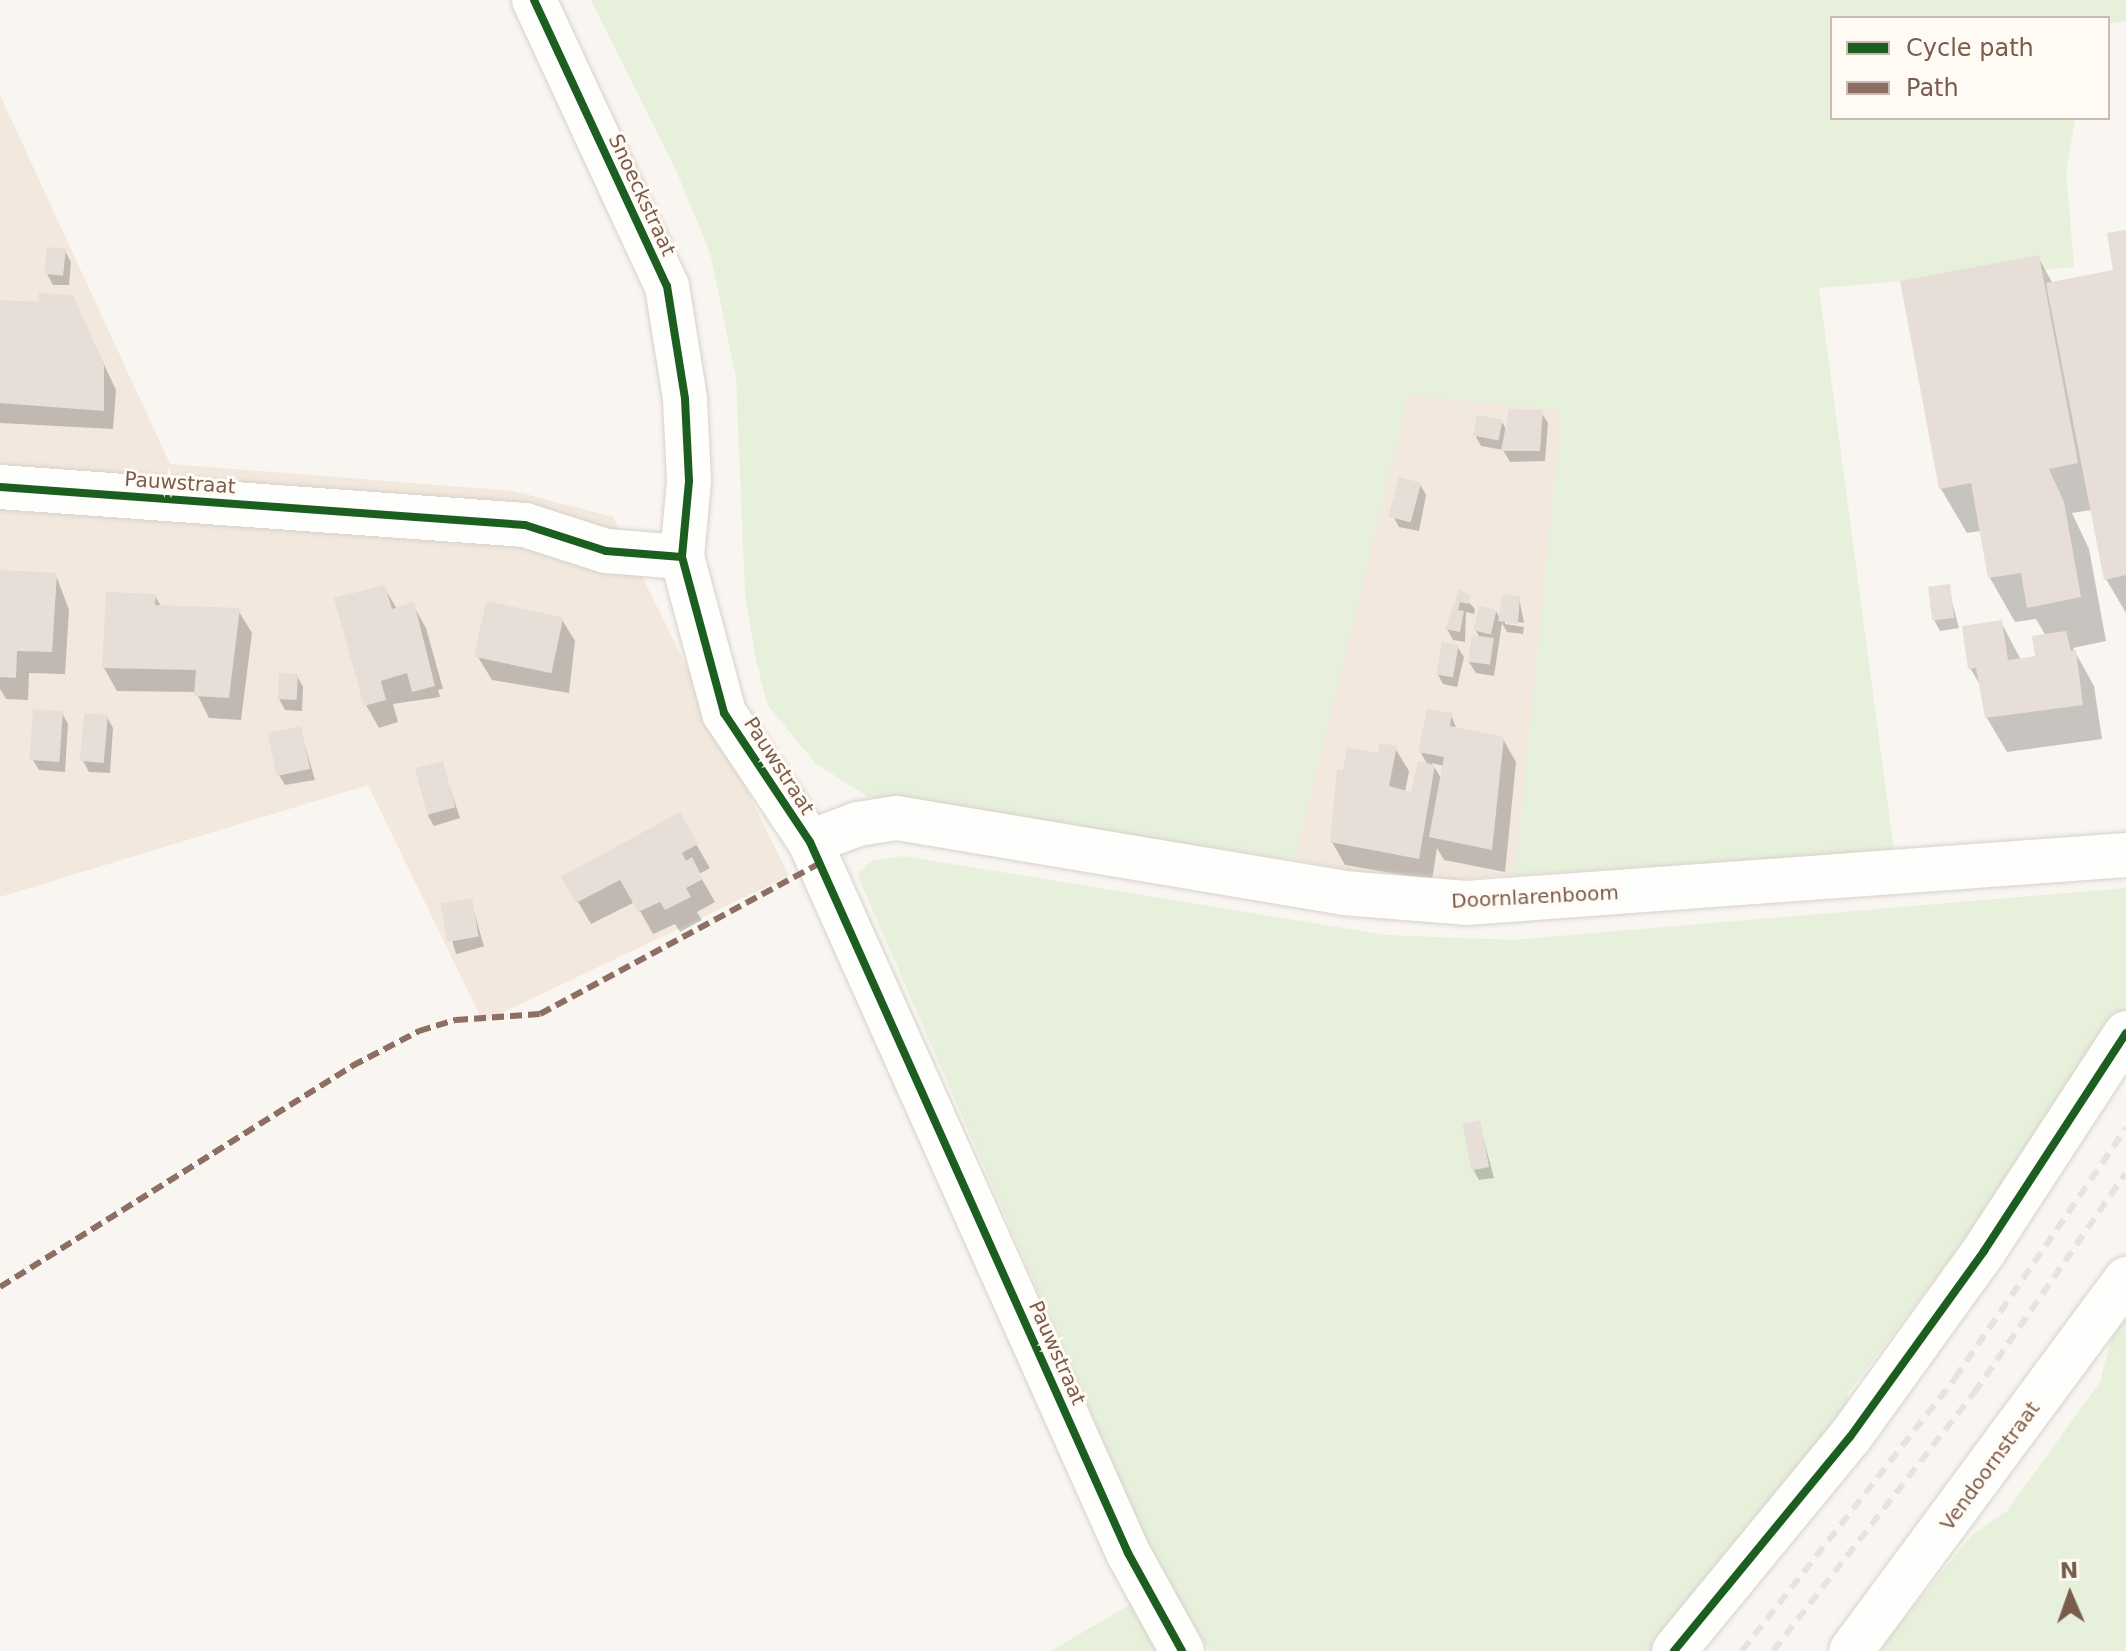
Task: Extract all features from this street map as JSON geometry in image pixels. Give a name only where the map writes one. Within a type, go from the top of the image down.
[{"type":"street","name":"Snoeckstraat","points":[[534,0],[667,286],[685,399],[689,481],[682,557]]},
{"type":"street","name":"Pauwstraat","points":[[0,487],[525,525],[606,551],[682,557],[724,713],[810,842],[1128,1553],[1182,1651]]},
{"type":"street","name":"Doornlarenboom","points":[[810,842],[858,824],[897,818],[1343,893],[1466,903],[2126,855]]},
{"type":"street","points":[[1674,1651],[1850,1437],[1984,1251],[2126,1033]]},
{"type":"street","name":"Vendoornstraat","points":[[1851,1651],[2126,1279]]},
{"type":"shaded area","points":[[0,95],[170,464],[514,491],[613,517],[789,876],[483,1022],[368,785],[0,897]]},
{"type":"shaded area","points":[[1408,395],[1562,410],[1515,875],[1414,882],[1295,860]]},
{"type":"green space","points":[[591,0],[2126,0],[2126,21],[2110,24],[2110,16],[1830,16],[1830,120],[2075,120],[2066,172],[2074,267],[1819,288],[1894,851],[1515,875],[1562,411],[1408,395],[1295,860],[868,797],[815,763],[767,704],[745,594],[736,377],[710,253],[676,170]]},
{"type":"green space","points":[[903,856],[1387,935],[1512,940],[2126,888],[2126,1012],[1976,1247],[1951,1258],[1849,1392],[1842,1430],[1656,1651],[1210,1651],[1161,1574],[857,874],[872,861]]},
{"type":"green space","points":[[2126,1316],[2126,1651],[1878,1651],[1972,1535],[2007,1511],[2100,1382],[2111,1340]]},
{"type":"green space","points":[[1131,1604],[1157,1651],[1051,1651]]},
{"type":"building","points":[[2126,230],[2126,575],[2104,580],[2046,283],[2113,270],[2107,233]]},
{"type":"building","points":[[47,247],[66,249],[63,276],[44,274]]},
{"type":"building","points":[[2039,255],[2078,463],[2049,469],[2064,502],[2081,597],[2027,608],[2021,573],[1988,578],[1971,483],[1939,489],[1900,281]]},
{"type":"building","points":[[39,293],[73,295],[104,365],[104,411],[0,403],[0,300],[38,302]]},
{"type":"building","points":[[1509,409],[1543,410],[1540,451],[1501,451]]},
{"type":"building","points":[[1477,415],[1503,420],[1499,441],[1473,436]]},
{"type":"building","points":[[1399,477],[1421,483],[1411,523],[1388,517]]},
{"type":"building","points":[[0,570],[57,573],[52,652],[17,651],[16,678],[0,677]]},
{"type":"building","points":[[1950,584],[1954,618],[1932,620],[1928,587]]},
{"type":"building","points":[[385,585],[392,609],[414,602],[435,686],[412,692],[407,673],[381,681],[386,700],[364,706],[334,598]]},
{"type":"building","points":[[1459,589],[1470,596],[1468,604],[1460,602],[1458,610],[1464,611],[1460,632],[1445,629]]},
{"type":"building","points":[[106,592],[156,594],[155,605],[240,608],[229,698],[194,696],[196,670],[102,668]]},
{"type":"building","points":[[1503,594],[1520,596],[1518,624],[1498,621]]},
{"type":"building","points":[[486,601],[563,617],[551,673],[474,657]]},
{"type":"building","points":[[1479,606],[1497,610],[1491,634],[1473,630]]},
{"type":"building","points":[[2002,620],[2008,660],[2035,656],[2032,636],[2066,631],[2071,651],[2076,650],[2083,705],[1985,718],[1976,668],[1968,669],[1962,626]]},
{"type":"building","points":[[1472,635],[1494,638],[1490,665],[1468,662]]},
{"type":"building","points":[[1442,642],[1459,645],[1453,677],[1436,674]]},
{"type":"building","points":[[279,673],[298,674],[297,700],[278,699]]},
{"type":"building","points":[[33,709],[63,711],[59,762],[29,760]]},
{"type":"building","points":[[1427,709],[1452,713],[1450,726],[1504,737],[1492,850],[1429,837],[1444,757],[1418,752]]},
{"type":"building","points":[[84,713],[108,715],[104,763],[80,761]]},
{"type":"building","points":[[301,726],[310,769],[277,776],[268,733]]},
{"type":"building","points":[[1379,743],[1397,746],[1389,786],[1411,792],[1418,761],[1435,765],[1419,859],[1330,842],[1337,770],[1343,770],[1347,747],[1378,753]]},
{"type":"building","points":[[443,761],[455,807],[427,815],[415,769]]},
{"type":"building","points":[[680,812],[698,844],[682,853],[686,861],[692,857],[703,879],[686,888],[691,897],[665,910],[660,902],[638,912],[620,880],[576,903],[561,877]]},
{"type":"building","points":[[472,898],[479,936],[447,942],[440,904]]},
{"type":"building","points":[[1480,1120],[1489,1167],[1471,1171],[1462,1123]]},
{"type":"railway","points":[[1742,1651],[1955,1378],[2126,1128]]},
{"type":"railway","points":[[1773,1651],[1974,1393],[2126,1173]]},
{"type":"marked path","points":[[0,1287],[352,1066],[419,1031],[456,1020],[540,1014],[819,864]]},
{"type":"cycle path","points":[[534,0],[667,286],[685,399],[689,481],[682,557],[724,713],[810,842],[1128,1553],[1182,1651]]},
{"type":"cycle path","points":[[0,487],[525,525],[606,551],[682,557]]},
{"type":"cycle path","points":[[1674,1651],[1850,1437],[1984,1251],[2126,1033]]}]
